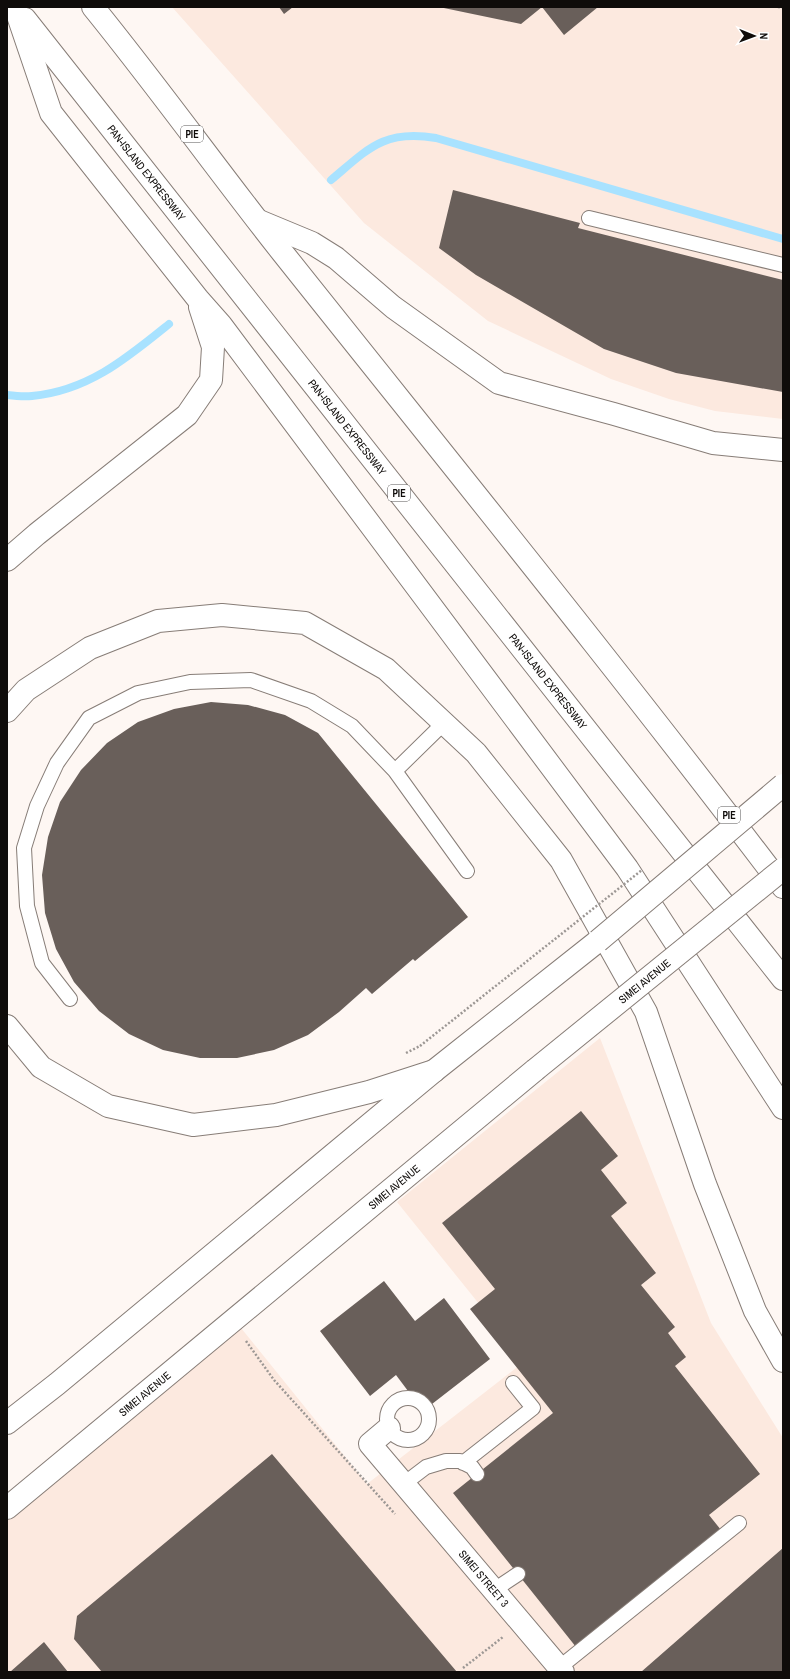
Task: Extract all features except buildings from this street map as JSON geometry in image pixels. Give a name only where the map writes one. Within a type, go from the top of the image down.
[{"type":"main road","points":[[15,7],[51,113],[198,299],[221,325],[627,868],[783,1108]]},
{"type":"main road","name":"PAN-ISLAND EXPRESSWAY","points":[[15,7],[783,979]]},
{"type":"main road","name":"PIE","points":[[93,7],[127,48],[256,219],[674,743],[783,887]]},
{"type":"main road","points":[[256,219],[312,243],[336,258],[393,307],[499,383],[713,443],[783,450]]},
{"type":"main road","points":[[7,560],[187,415],[211,380],[213,347],[198,299]]},
{"type":"main road","points":[[7,712],[26,690],[90,648],[158,622],[222,615],[305,623],[386,669],[476,753],[561,860],[646,1012],[711,1199],[755,1310],[783,1361]]},
{"type":"main road","points":[[7,1423],[57,1384],[434,1071],[598,941],[783,785]]},
{"type":"main road","name":"SIMEI AVENUE","points":[[7,1508],[535,1070],[783,869]]},
{"type":"main road","points":[[7,1026],[41,1067],[108,1106],[193,1125],[276,1115],[369,1092],[434,1071]]},
{"type":"main road","name":"SIMEI STREET 3","points":[[389,1428],[370,1444],[405,1483],[561,1670]]},
{"type":"lane","points":[[589,218],[783,265]]},
{"type":"lane","points":[[70,999],[42,962],[27,906],[24,848],[36,806],[57,763],[89,718],[138,693],[190,682],[251,680],[310,701],[352,726],[395,771],[467,871]]},
{"type":"lane","points":[[395,771],[444,723]]},
{"type":"lane","points":[[463,1463],[533,1408],[513,1383]]},
{"type":"lane","points":[[405,1483],[426,1467],[446,1461],[460,1461],[472,1467],[477,1474]]},
{"type":"lane","points":[[561,1670],[739,1523]]},
{"type":"lane","points":[[494,1590],[518,1574]]},
{"type":"path","points":[[778,7],[783,8]]},
{"type":"path","points":[[420,1046],[645,867]]},
{"type":"path","points":[[245,1340],[274,1380],[400,1519]]},
{"type":"path","points":[[463,1668],[505,1636]]},
{"type":"shaded area","points":[[172,7],[783,7],[783,419],[715,411],[669,399],[611,379],[488,321],[364,223]]},
{"type":"shaded area","points":[[600,1038],[711,1323],[783,1438],[783,1672],[7,1672],[7,1521],[241,1328],[367,1484],[525,1361],[397,1202]]},
{"type":"waterway","points":[[331,180],[367,151],[390,139],[403,136],[436,138],[783,239]]},
{"type":"waterway","points":[[7,395],[29,396],[52,393],[89,380],[106,371],[138,349],[169,324]]}]
